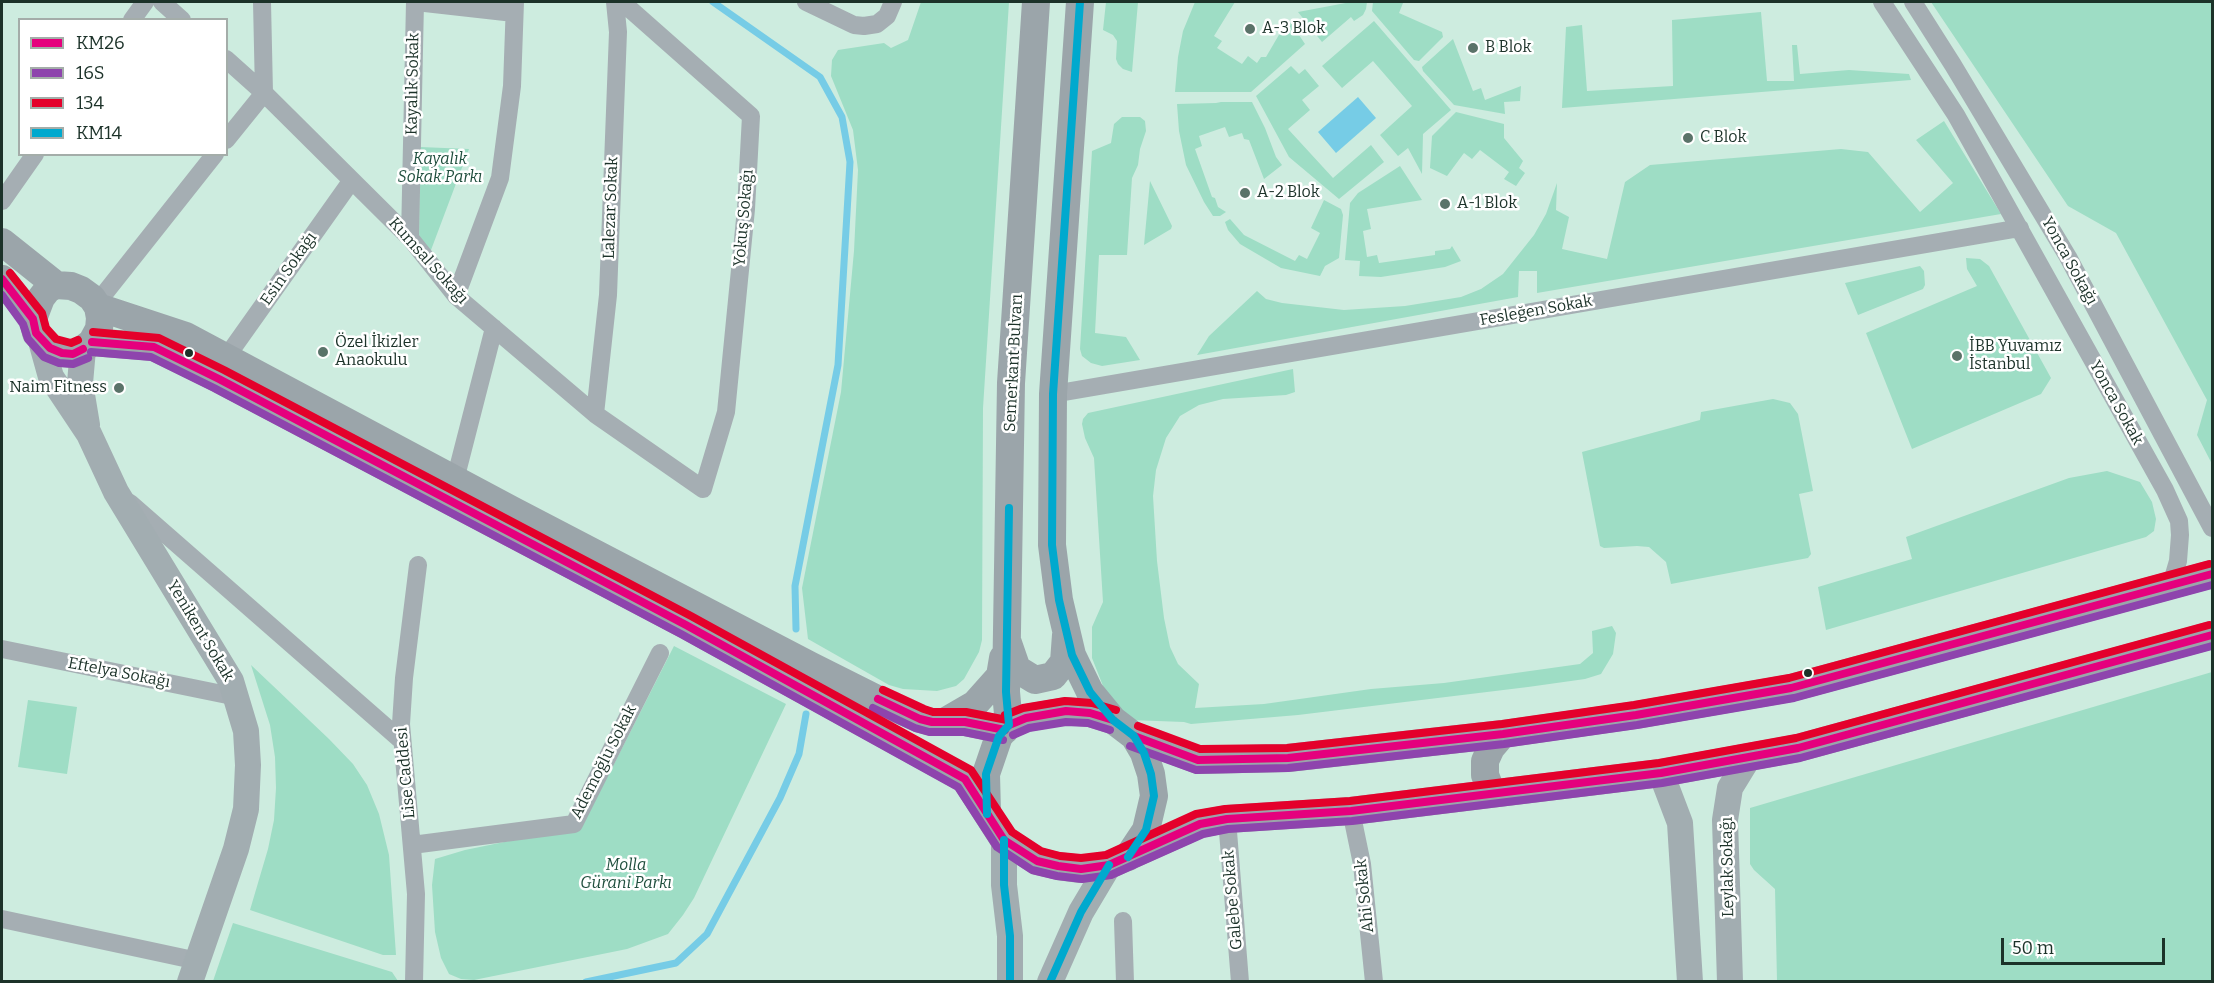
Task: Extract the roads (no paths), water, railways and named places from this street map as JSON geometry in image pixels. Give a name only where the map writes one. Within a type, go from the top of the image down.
[{"type":"main road","name":"Semerkant Bulvarı","points":[[1007,727],[1011,383],[1036,2]]},
{"type":"main road","points":[[1080,2],[1053,394],[1052,545],[1059,600],[1072,655],[1090,692],[1144,753],[1151,774],[1154,796],[1146,830],[1118,861]]},
{"type":"main road","points":[[2,242],[56,285]]},
{"type":"main road","points":[[2,279],[50,348],[62,353],[73,354],[88,345],[99,329],[98,305]]},
{"type":"main road","points":[[37,330],[41,298],[48,289],[56,285],[71,286],[81,290],[98,305],[186,336],[225,359],[890,705],[920,719],[1007,727]]},
{"type":"main road","points":[[88,345],[154,348],[219,379],[686,625],[965,778],[1005,840],[1037,861],[1058,866],[1081,869],[1118,861],[1200,824],[1227,819],[1351,811],[1661,773],[1798,748],[2212,635]]},
{"type":"main road","points":[[987,814],[986,774],[993,750],[999,736],[1007,727],[1026,718],[1066,711],[1090,713],[1198,760],[1288,758],[1503,734],[1636,715],[1791,688],[2212,574]]},
{"type":"main road","points":[[1007,638],[1017,669],[1035,680],[1053,676],[1064,662],[1066,631]]},
{"type":"main road","points":[[944,722],[975,704],[1000,676],[1007,638]]},
{"type":"main road","points":[[1492,794],[1485,776],[1485,761],[1491,748],[1503,734]]},
{"type":"street","points":[[133,18],[145,2]]},
{"type":"street","points":[[162,2],[180,18]]},
{"type":"street","points":[[228,138],[264,93],[262,2]]},
{"type":"street","points":[[416,2],[514,7],[512,86],[500,178],[456,296]]},
{"type":"street","name":"Kayalık Sokak","points":[[410,238],[416,2]]},
{"type":"street","name":"Lalezar Sokak","points":[[595,414],[608,295],[618,32],[615,2]]},
{"type":"street","name":"Yokuş Sokağı","points":[[622,2],[751,116],[746,209],[726,412],[703,489]]},
{"type":"street","points":[[806,2],[854,25],[864,26],[877,24],[887,16],[893,2]]},
{"type":"street","name":"Yonca Sokağı","points":[[1882,2],[1956,115],[2020,228]]},
{"type":"street","name":"Yonca Sokağı","points":[[1913,2],[2068,257],[2212,528]]},
{"type":"street","name":"Kumsal Sokağı","points":[[228,61],[264,93],[410,238],[456,296],[595,414],[703,489]]},
{"type":"street","points":[[2,201],[34,156]]},
{"type":"street","points":[[98,305],[213,156]]},
{"type":"street","name":"Esin Sokağı","points":[[225,359],[352,180]]},
{"type":"street","name":"Fesleğen Sokak","points":[[1053,394],[2020,228]]},
{"type":"street","name":"Yonca Sokak","points":[[2020,228],[2173,506],[2179,521],[2180,549],[2171,585]]},
{"type":"street","points":[[456,480],[494,328]]},
{"type":"street","name":"Yenikent Sokak","points":[[37,330],[51,376],[89,434],[116,492],[231,681],[246,731],[248,765],[246,809],[236,849],[194,971]]},
{"type":"street","name":"Yenikent Sokak","points":[[88,345],[81,383],[89,434]]},
{"type":"street","points":[[116,492],[402,741]]},
{"type":"street","name":"Lise Caddesi","points":[[414,981],[416,894],[401,724],[404,678],[418,565]]},
{"type":"street","name":"Eftelya Sokağı","points":[[2,649],[237,697]]},
{"type":"street","name":"Ademoğlu Sokak","points":[[412,845],[574,824],[660,653]]},
{"type":"street","name":"Leylak Sokağı","points":[[1730,981],[1725,820],[1730,788],[1749,757]]},
{"type":"street","points":[[1661,773],[1680,823],[1690,981]]},
{"type":"street","name":"Ahi Sokak","points":[[1351,811],[1362,864],[1374,981]]},
{"type":"street","name":"Galebe Sokak","points":[[1227,819],[1240,981]]},
{"type":"street","points":[[1005,840],[1004,885],[1010,936],[1010,981]]},
{"type":"street","points":[[1050,981],[1081,912],[1118,861]]},
{"type":"street","points":[[2,919],[194,971]]},
{"type":"street","points":[[1123,921],[1125,981]]},
{"type":"water","points":[[1358,97],[1376,118],[1336,153],[1318,132]]},
{"type":"waterway","points":[[713,2],[820,77],[842,117],[850,162],[838,365],[795,586],[796,629]]},
{"type":"waterway","points":[[586,982],[676,963],[707,934],[780,798],[799,754],[806,714]]},
{"type":"place","name":"A-3 Blok","points":[[1250,29]]},
{"type":"place","name":"B Blok","points":[[1473,48]]},
{"type":"place","name":"C Blok","points":[[1688,138]]},
{"type":"place","name":"A-2 Blok","points":[[1245,193]]},
{"type":"place","name":"A-1 Blok","points":[[1445,204]]},
{"type":"place","name":"Özel İkizler Anaokulu","points":[[323,352]]},
{"type":"place","name":"İBB Yuvamız İstanbul","points":[[1957,356]]},
{"type":"place","name":"Naim Fitness","points":[[119,388]]},
{"type":"park label","name":"Kayalık Sokak Parkı","points":[[440,169]]},
{"type":"park label","name":"Molla Gürani Parkı","points":[[626,875]]}]
